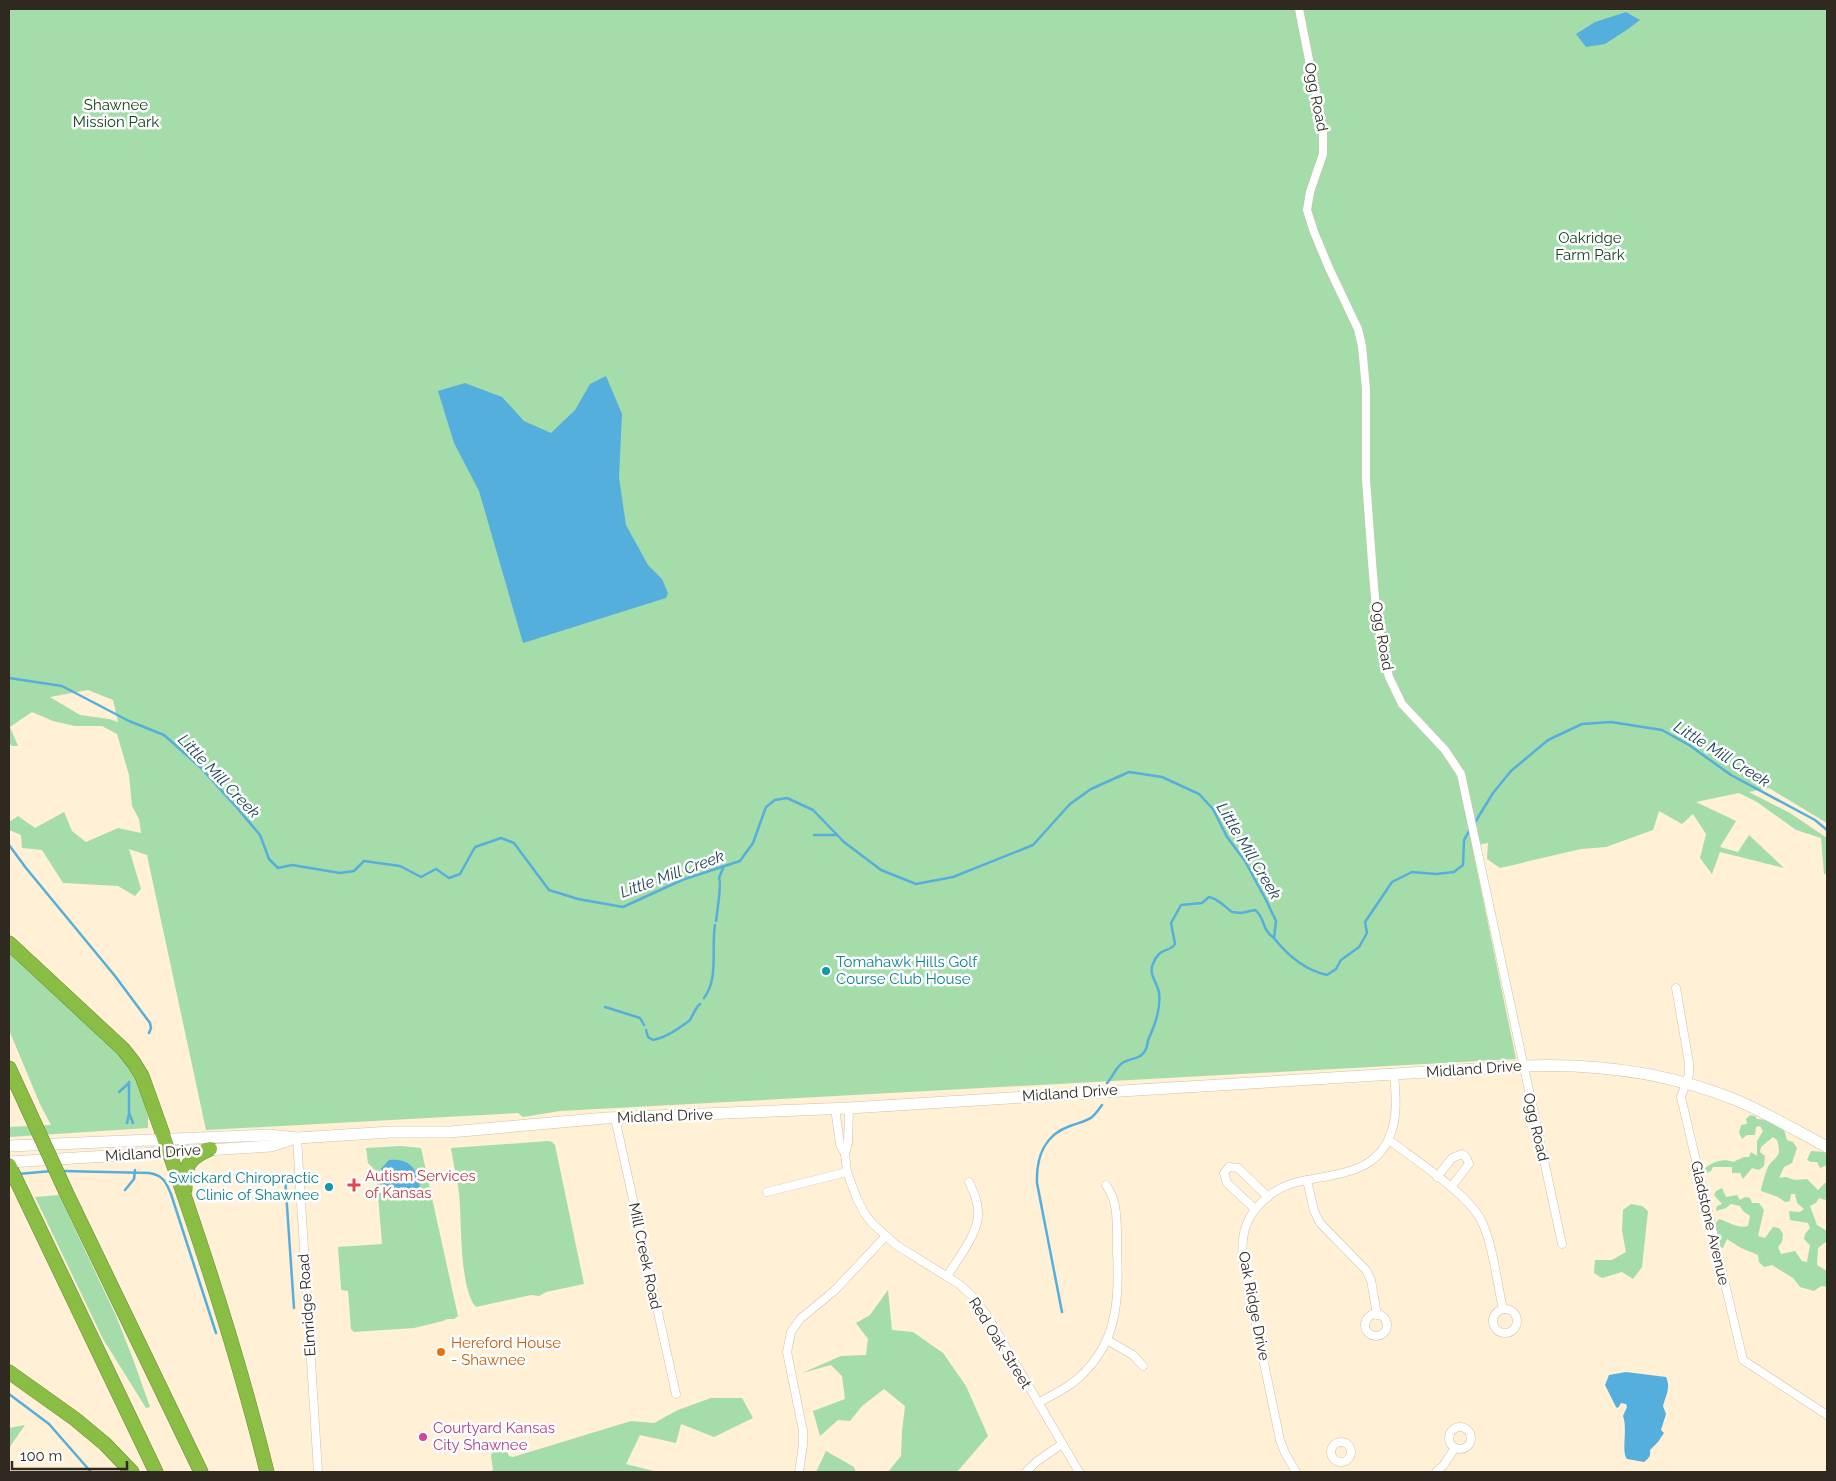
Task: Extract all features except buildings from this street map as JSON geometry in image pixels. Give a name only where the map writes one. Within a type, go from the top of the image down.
[{"type":"highway","points":[[9,943],[123,1049],[142,1076],[185,1198],[236,1357],[266,1472]]},
{"type":"highway","points":[[9,1068],[200,1472]]},
{"type":"highway","points":[[185,1198],[184,1178],[186,1168],[194,1158],[210,1149]]},
{"type":"highway","points":[[9,1164],[156,1472]]},
{"type":"highway","points":[[9,1372],[75,1419],[105,1444],[132,1472]]},
{"type":"main road","name":"Midland Drive","points":[[9,1164],[269,1135],[297,1138],[391,1132],[450,1132],[615,1118],[849,1108],[1523,1066],[1577,1065],[1602,1066],[1644,1073],[1709,1090],[1742,1103],[1827,1147]]},
{"type":"main road","name":"Midland Drive","points":[[9,1146],[166,1145],[210,1149],[271,1146],[297,1138]]},
{"type":"street","name":"Ogg Road","points":[[1299,9],[1323,131],[1323,154],[1310,192],[1307,210],[1326,259],[1358,329],[1362,346],[1366,389],[1366,471],[1372,562],[1376,609],[1384,656],[1389,677],[1402,704],[1456,764],[1464,786],[1562,1244]]},
{"type":"street","name":"Gladstone Avenue","points":[[1676,988],[1690,1063],[1689,1074],[1681,1097],[1743,1360],[1827,1415]]},
{"type":"street","name":"Oak Ridge Drive","points":[[1296,1472],[1285,1454],[1280,1440],[1243,1262],[1243,1236],[1246,1223],[1255,1209],[1280,1188],[1307,1180],[1335,1176],[1363,1166],[1375,1156],[1389,1140],[1396,1114],[1394,1075]]},
{"type":"street","points":[[835,1108],[840,1144],[845,1154]]},
{"type":"street","name":"Red Oak Street","points":[[849,1108],[848,1143],[845,1154],[847,1172],[856,1199],[865,1214],[886,1236],[906,1251],[948,1275],[971,1295],[982,1308],[1079,1472]]},
{"type":"street","name":"Mill Creek Road","points":[[615,1118],[676,1394]]},
{"type":"street","name":"Elmridge Road","points":[[297,1138],[318,1472]]},
{"type":"street","points":[[1389,1140],[1451,1187],[1468,1202],[1482,1221],[1489,1242],[1503,1309]]},
{"type":"street","points":[[1437,1176],[1452,1158],[1462,1154],[1466,1157],[1469,1164],[1451,1187]]},
{"type":"street","points":[[1255,1209],[1227,1182],[1224,1174],[1229,1167],[1238,1168],[1268,1197]]},
{"type":"street","points":[[767,1192],[847,1172]]},
{"type":"street","points":[[1307,1180],[1314,1211],[1320,1222],[1366,1270],[1371,1280],[1377,1315]]},
{"type":"street","points":[[948,1275],[976,1227],[978,1217],[976,1198],[969,1182]]},
{"type":"street","points":[[1038,1403],[1071,1384],[1090,1367],[1104,1347],[1114,1324],[1118,1296],[1115,1203],[1106,1184]]},
{"type":"street","points":[[799,1472],[803,1453],[803,1431],[787,1352],[791,1332],[800,1319],[834,1291],[886,1236]]},
{"type":"street","points":[[1107,1340],[1133,1354],[1143,1366]]},
{"type":"street","points":[[1026,1472],[1036,1462],[1062,1444]]},
{"type":"street","points":[[1436,1472],[1443,1466],[1455,1448]]},
{"type":"street","points":[[1340,1462],[1340,1472]]},
{"type":"green space","points":[[9,9],[1827,9],[1827,823],[1769,788],[1749,792],[1790,813],[1827,838],[1827,874],[1824,874],[1821,838],[1796,830],[1757,802],[1739,793],[1696,802],[1736,821],[1720,847],[1738,852],[1749,835],[1784,868],[1720,852],[1712,874],[1700,858],[1706,834],[1693,814],[1682,824],[1659,811],[1653,830],[1606,847],[1581,849],[1500,868],[1487,859],[1488,843],[1472,846],[1516,1059],[560,1111],[523,1117],[518,1113],[206,1130],[147,855],[129,849],[141,889],[135,896],[118,886],[63,883],[42,850],[22,848],[21,835],[9,830],[9,822],[18,816],[35,828],[64,812],[72,831],[86,842],[118,828],[141,833],[139,819],[132,806],[129,775],[117,734],[102,726],[75,726],[53,721],[32,712],[10,727],[18,746],[12,746],[9,743]],"holes":[[[88,690],[113,700],[118,722],[80,715],[50,697]]]},
{"type":"green space","points":[[9,948],[130,1066],[140,1087],[148,1116],[148,1128],[9,1137],[9,1127],[51,1125],[40,1104],[9,1030]]},
{"type":"green space","points":[[1750,1115],[1755,1116],[1757,1119],[1768,1120],[1784,1130],[1787,1140],[1793,1142],[1797,1148],[1792,1163],[1784,1167],[1779,1178],[1807,1179],[1818,1190],[1827,1181],[1827,1198],[1825,1200],[1819,1198],[1816,1203],[1810,1206],[1817,1225],[1827,1231],[1827,1241],[1818,1248],[1817,1265],[1827,1271],[1827,1287],[1821,1286],[1814,1291],[1800,1287],[1793,1278],[1772,1265],[1764,1267],[1759,1262],[1758,1255],[1741,1248],[1727,1239],[1723,1248],[1718,1247],[1717,1232],[1714,1225],[1719,1219],[1744,1227],[1748,1226],[1750,1216],[1740,1206],[1731,1204],[1726,1208],[1716,1211],[1717,1206],[1722,1204],[1714,1195],[1716,1191],[1722,1188],[1726,1197],[1737,1195],[1740,1200],[1745,1197],[1750,1198],[1752,1203],[1759,1203],[1764,1210],[1758,1236],[1765,1238],[1773,1227],[1779,1228],[1783,1234],[1782,1242],[1778,1247],[1781,1254],[1795,1251],[1802,1261],[1807,1262],[1810,1245],[1804,1239],[1805,1234],[1810,1228],[1808,1223],[1790,1220],[1789,1211],[1800,1212],[1804,1209],[1797,1203],[1795,1194],[1791,1194],[1790,1201],[1785,1202],[1778,1197],[1761,1191],[1768,1167],[1779,1152],[1777,1140],[1773,1137],[1761,1147],[1760,1152],[1765,1156],[1764,1166],[1759,1170],[1752,1168],[1743,1179],[1740,1173],[1732,1173],[1732,1167],[1713,1167],[1711,1171],[1705,1174],[1702,1172],[1716,1162],[1725,1160],[1733,1162],[1749,1157],[1751,1152],[1757,1156],[1757,1141],[1763,1131],[1760,1126],[1756,1127],[1755,1135],[1747,1135],[1742,1139],[1739,1133],[1741,1125],[1747,1124],[1746,1119]]},
{"type":"green space","points":[[548,1141],[555,1145],[584,1284],[546,1292],[539,1296],[531,1295],[476,1307],[471,1298],[464,1270],[459,1193],[451,1148]]},
{"type":"green space","points":[[401,1146],[421,1148],[458,1316],[454,1319],[447,1319],[414,1328],[354,1332],[351,1329],[348,1291],[341,1290],[338,1247],[382,1244],[376,1171],[368,1163],[366,1148]]},
{"type":"green space","points":[[1811,1151],[1827,1154],[1827,1165],[1820,1168],[1817,1162],[1807,1160]]},
{"type":"green space","points":[[59,1195],[116,1316],[150,1407],[146,1408],[103,1339],[35,1197]]},
{"type":"green space","points":[[1631,1204],[1642,1206],[1648,1211],[1642,1267],[1633,1279],[1622,1272],[1602,1278],[1594,1273],[1595,1260],[1612,1260],[1626,1252],[1622,1231],[1623,1210]]},
{"type":"green space","points":[[888,1290],[892,1330],[913,1332],[943,1353],[966,1386],[988,1436],[957,1472],[888,1472],[901,1456],[905,1406],[884,1389],[862,1406],[850,1421],[838,1420],[820,1436],[813,1411],[845,1399],[842,1376],[831,1365],[802,1373],[841,1356],[866,1355],[868,1339],[856,1323],[870,1315]]},
{"type":"green space","points":[[711,1398],[742,1398],[753,1418],[714,1437],[681,1424],[676,1443],[640,1435],[626,1464],[658,1472],[488,1472],[493,1470],[491,1456],[496,1442],[503,1442],[509,1456],[513,1457],[631,1421],[654,1423],[678,1410]]},
{"type":"green space","points":[[25,1425],[9,1448],[9,1428]]},
{"type":"green space","points":[[826,1451],[854,1467],[856,1472],[816,1472]]},
{"type":"water","points":[[1626,12],[1640,20],[1605,44],[1586,47],[1576,34],[1595,22]]},
{"type":"water","points":[[606,376],[622,414],[619,478],[626,525],[648,565],[662,579],[668,593],[666,598],[523,643],[479,491],[454,443],[438,391],[465,383],[502,397],[524,421],[551,433],[575,410],[590,384]]},
{"type":"water","points":[[389,1160],[402,1161],[414,1169],[420,1186],[415,1193],[392,1196],[385,1191],[381,1169]]},
{"type":"water","points":[[1626,1372],[1666,1377],[1668,1384],[1663,1406],[1666,1414],[1661,1430],[1664,1433],[1650,1450],[1649,1457],[1644,1462],[1627,1459],[1625,1455],[1623,1416],[1627,1407],[1626,1404],[1621,1403],[1618,1408],[1616,1407],[1605,1385],[1609,1375]]},
{"type":"waterway","name":"Little Mill Creek","points":[[9,678],[62,686],[129,721],[164,735],[201,768],[238,809],[260,835],[269,859],[278,868],[292,865],[340,873],[354,871],[364,861],[400,866],[421,877],[436,869],[449,878],[460,874],[475,847],[501,838],[514,843],[549,890],[578,899],[623,907],[682,880],[740,861],[753,843],[766,807],[775,800],[787,798],[813,810],[844,842],[881,870],[916,884],[953,877],[1033,845],[1070,804],[1091,789],[1129,772],[1162,777],[1199,794],[1213,809],[1227,837],[1245,861],[1266,900],[1276,921],[1274,938],[1285,951],[1304,966],[1327,975],[1336,969],[1341,960],[1359,947],[1367,933],[1365,922],[1392,882],[1412,872],[1436,874],[1454,872],[1463,865],[1464,840],[1471,828]]},
{"type":"waterway","name":"Little Mill Creek","points":[[1474,824],[1493,793],[1511,771],[1548,740],[1582,724],[1611,722],[1662,730],[1689,745],[1731,775],[1815,820],[1827,830]]},
{"type":"waterway","points":[[814,835],[837,835]]},
{"type":"waterway","points":[[9,845],[115,976],[150,1023],[149,1033]]},
{"type":"waterway","points":[[716,921],[720,891],[719,878],[723,868]]},
{"type":"waterway","points":[[1107,1083],[1121,1064],[1138,1057],[1146,1049],[1159,1005],[1159,993],[1152,975],[1152,968],[1159,954],[1175,944],[1171,923],[1181,905],[1202,903],[1209,897],[1219,901],[1232,912],[1241,913],[1255,910],[1267,931],[1274,938]]},
{"type":"waterway","points":[[704,998],[709,990],[713,972],[715,925]]},
{"type":"waterway","points":[[646,1030],[648,1037],[653,1040],[668,1035],[689,1021],[700,1004]]},
{"type":"waterway","points":[[605,1007],[640,1018],[644,1025]]},
{"type":"waterway","points":[[129,1082],[129,1113],[133,1123]]},
{"type":"waterway","points":[[119,1092],[129,1083]]},
{"type":"waterway","points":[[1062,1312],[1037,1183],[1038,1165],[1043,1148],[1054,1135],[1061,1130],[1090,1119],[1102,1105]]},
{"type":"waterway","points":[[127,1123],[129,1114]]},
{"type":"waterway","points":[[125,1190],[134,1179],[135,1170]]},
{"type":"waterway","points":[[18,1174],[52,1171]]},
{"type":"waterway","points":[[63,1171],[149,1173],[158,1175],[163,1180],[171,1194],[216,1333]]},
{"type":"waterway","points":[[285,1177],[294,1308]]},
{"type":"waterway","points":[[9,1394],[49,1424],[91,1472]]},
{"type":"place","name":"Tomahawk Hills Golf Course Club House","points":[[826,971]]},
{"type":"place","name":"Autism Services of Kansas","points":[[354,1185]]},
{"type":"place","name":"Swickard Chiropractic Clinic of Shawnee","points":[[329,1187]]},
{"type":"place","name":"Hereford House - Shawnee","points":[[441,1352]]},
{"type":"place","name":"Courtyard Kansas City Shawnee","points":[[423,1437]]},
{"type":"park label","name":"Shawnee Mission Park","points":[[116,114]]},
{"type":"park label","name":"Oakridge Farm Park","points":[[1590,246]]}]
